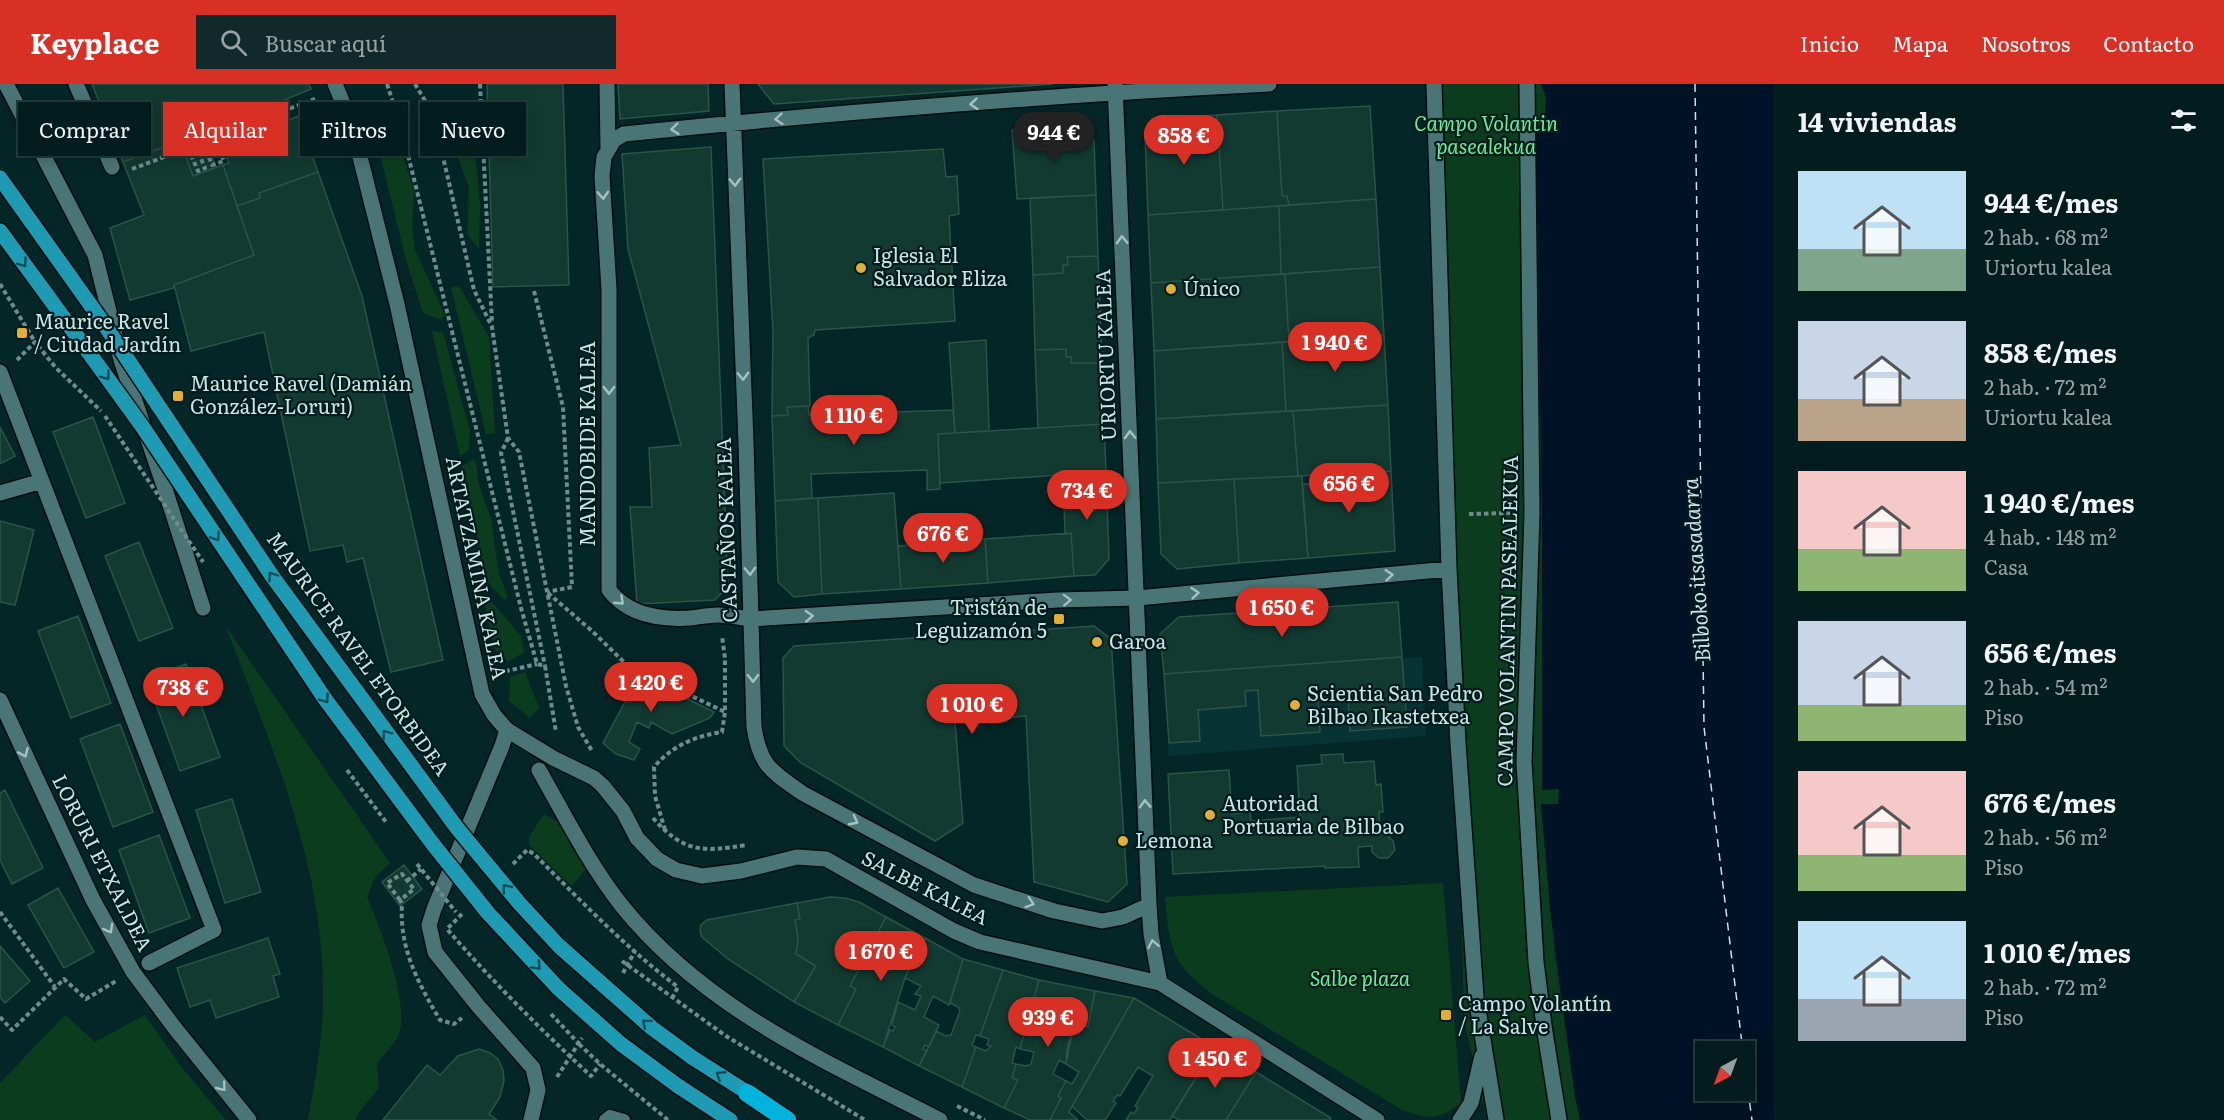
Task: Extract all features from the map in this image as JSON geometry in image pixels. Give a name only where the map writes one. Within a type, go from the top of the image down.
[{"type":"highway","name":"MAURICE RAVEL ETORBIDEA","points":[[747,1093],[787,1120]]},
{"type":"main road","name":"MAURICE RAVEL ETORBIDEA","points":[[0,178],[104,324],[272,576],[457,828],[520,904],[559,946],[652,1028],[747,1093],[795,1120]]},
{"type":"main road","points":[[0,231],[142,426],[325,699],[432,843],[488,913],[559,989],[621,1044],[678,1086],[730,1120]]},
{"type":"street","points":[[6,84],[95,255],[121,360],[202,608]]},
{"type":"street","points":[[76,84],[119,169]]},
{"type":"street","name":"ARTATZAMINA KALEA","points":[[334,84],[352,125],[397,304],[482,694],[494,715],[507,730]]},
{"type":"street","name":"MANDOBIDE KALEA","points":[[607,84],[611,144],[604,157],[602,176],[609,289],[609,590],[628,608],[646,615],[688,618],[719,615],[751,619]]},
{"type":"street","name":"CASTAÑOS KALEA","points":[[732,84],[755,737],[764,762],[777,776],[802,793],[974,885],[1054,911],[1101,921],[1123,917],[1149,905]]},
{"type":"street","points":[[611,144],[624,134],[1115,88],[1269,84]]},
{"type":"street","points":[[1434,84],[1449,569],[1458,743],[1476,998],[1496,1120]]},
{"type":"street","name":"CAMPO VOLANTIN PASEALEKUA","points":[[1527,84],[1532,513],[1524,762],[1536,962],[1559,1120]]},
{"type":"street","name":"URIORTU KALEA","points":[[1115,88],[1149,905],[1151,934],[1160,983]]},
{"type":"street","name":"LORURI ETXALDEA","points":[[0,372],[213,930],[149,963]]},
{"type":"street","points":[[0,493],[42,481]]},
{"type":"street","points":[[751,619],[1058,600],[1137,598],[1449,569]]},
{"type":"street","name":"LORURI ETXALDEA","points":[[0,700],[93,900],[133,972],[249,1120]]},
{"type":"street","points":[[507,730],[429,925],[435,952],[479,1007],[533,1068],[538,1090],[531,1120]]},
{"type":"street","name":"SALBE KALEA","points":[[507,730],[553,758],[594,778],[623,811],[637,838],[657,859],[676,870],[702,876],[741,871],[797,857],[826,859],[954,931],[980,942],[1160,983],[1377,1120]]},
{"type":"street","points":[[538,770],[581,845],[623,906],[697,982],[745,1016],[783,1038],[940,1120]]},
{"type":"street","points":[[1460,1120],[1471,1103],[1484,1047]]},
{"type":"lane","points":[[605,1120],[610,1116],[624,1120]]},
{"type":"path","points":[[387,84],[393,102]]},
{"type":"path","points":[[415,84],[426,102]]},
{"type":"path","points":[[480,84],[480,102]]},
{"type":"path","points":[[119,169],[188,148],[198,171],[205,168],[195,145],[203,142],[212,165],[224,161],[214,138],[322,96]]},
{"type":"path","points":[[408,156],[487,478],[537,664]]},
{"type":"path","points":[[443,156],[474,290],[492,327]]},
{"type":"path","points":[[483,156],[492,327],[508,438],[519,452],[566,686],[578,727],[591,750],[599,757]]},
{"type":"path","points":[[0,284],[35,342],[56,368],[101,411]]},
{"type":"path","points":[[534,291],[563,407],[572,588],[547,592]]},
{"type":"path","points":[[14,363],[35,342]]},
{"type":"path","points":[[508,438],[501,453],[556,732]]},
{"type":"path","points":[[1469,514],[1532,513]]},
{"type":"path","points":[[547,592],[627,665],[725,712]]},
{"type":"path","points":[[666,832],[655,796],[654,767],[666,753],[700,735],[722,732],[725,712],[724,658]]},
{"type":"path","points":[[508,670],[537,664],[544,666]]},
{"type":"path","points":[[652,816],[666,832],[684,844],[711,850],[755,843]]},
{"type":"path","points":[[407,881],[421,869]]},
{"type":"path","points":[[0,912],[55,987]]},
{"type":"path","points":[[622,961],[726,1036],[866,1120]]},
{"type":"path","points":[[0,1017],[12,1030],[64,980],[86,999],[121,978]]},
{"type":"path","points":[[579,1044],[668,1120]]},
{"type":"path","points":[[949,1102],[985,1120]]},
{"type":"shaded area","name":"Scientia San Pedro Bilbao Ikastetxea","points":[[1422,657],[1426,736],[1167,756],[1169,743],[1164,674]]},
{"type":"green space","name":"Campo Volantin pasealekua","points":[[1434,84],[1541,84],[1546,97],[1545,130],[1536,130],[1542,504],[1542,790],[1559,789],[1559,804],[1541,805],[1555,955],[1580,1120],[1487,1120],[1464,1020],[1457,724]]},
{"type":"green space","points":[[380,156],[403,156],[414,190],[412,229],[415,250],[445,315],[441,320],[423,313],[406,260]]},
{"type":"green space","points":[[457,156],[476,156],[480,204],[479,249],[467,234],[469,187]]},
{"type":"green space","points":[[459,286],[489,337],[495,433],[486,434],[451,287]]},
{"type":"green space","points":[[432,331],[443,332],[470,431],[469,450],[460,456]]},
{"type":"green space","points":[[474,459],[478,482],[491,518],[499,574],[508,598],[504,600],[487,581],[462,466]]},
{"type":"green space","points":[[487,596],[521,636],[524,652],[508,662],[493,647],[484,598]]},
{"type":"green space","points":[[225,625],[390,863],[375,877],[367,897],[392,965],[401,1020],[399,1033],[393,1045],[377,1063],[379,1088],[355,1120],[308,1120],[323,1013],[321,949],[315,901],[305,854],[277,761]]},
{"type":"green space","points":[[525,672],[539,708],[530,718],[509,701],[510,677]]},
{"type":"green space","points":[[544,814],[561,824],[587,867],[572,886],[529,845],[529,837]]},
{"type":"green space","name":"Salbe plaza","points":[[1443,883],[1461,1102],[1441,1115],[1428,1117],[1402,1110],[1202,986],[1182,966],[1176,955],[1169,931],[1165,897]]},
{"type":"green space","points":[[65,1015],[95,1042],[145,1015],[182,1068],[226,1120],[0,1120],[0,1083]]},
{"type":"water","name":"Bilboko itsasadarra","points":[[1541,84],[1774,84],[1774,1120],[1580,1120],[1550,909],[1541,804],[1558,804],[1559,789],[1542,790],[1542,504],[1536,130],[1545,129],[1546,97]]},
{"type":"building","points":[[92,84],[309,84],[311,89],[279,102],[163,102],[163,147],[151,152],[151,102],[99,102]]},
{"type":"building","points":[[487,84],[563,84],[569,285],[493,287],[489,156],[526,156],[526,102],[488,102]]},
{"type":"building","points":[[618,84],[708,84],[709,111],[620,119]]},
{"type":"building","points":[[758,84],[1053,84],[774,104]]},
{"type":"building","points":[[1370,106],[1376,199],[1289,205],[1287,196],[1282,196],[1277,111]]},
{"type":"building","points":[[1277,111],[1282,196],[1287,196],[1289,205],[1223,210],[1217,115]]},
{"type":"building","points":[[1217,115],[1223,210],[1148,215],[1145,134],[1160,118]]},
{"type":"building","points":[[299,116],[300,156],[313,156],[318,172],[259,193],[260,198],[237,206],[223,165],[229,163],[226,156],[288,156],[288,120]]},
{"type":"building","points":[[1078,126],[1094,140],[1096,195],[1017,199],[1012,130]]},
{"type":"building","points":[[163,147],[163,156],[186,156],[193,176],[223,165],[254,255],[174,285],[174,288],[130,300],[110,228],[144,215],[123,162],[139,156],[151,156],[151,152]]},
{"type":"building","points":[[711,147],[728,586],[715,600],[637,604],[630,507],[652,507],[649,448],[681,445],[628,249],[622,154]]},
{"type":"building","name":"Iglesia El Salvador Eliza","points":[[943,149],[946,177],[957,176],[959,214],[949,216],[955,321],[815,330],[814,335],[808,338],[810,406],[787,407],[788,415],[772,416],[773,331],[763,159]]},
{"type":"building","points":[[121,156],[139,156],[123,162]]},
{"type":"building","points":[[186,156],[212,156],[216,167],[193,176]]},
{"type":"building","points":[[318,172],[362,296],[443,660],[391,672],[363,558],[347,562],[343,545],[310,551],[264,332],[191,351],[174,285],[254,255],[237,206],[260,198],[259,193]]},
{"type":"building","points":[[1096,195],[1098,256],[1067,257],[1068,265],[1063,265],[1063,273],[1033,275],[1030,198]]},
{"type":"building","points":[[1376,199],[1380,267],[1281,274],[1279,206]]},
{"type":"building","points":[[1279,206],[1281,274],[1151,283],[1148,215]]},
{"type":"building","points":[[1098,256],[1102,363],[1071,363],[1071,357],[1066,357],[1066,349],[1035,350],[1033,275],[1063,273],[1063,265],[1068,265],[1067,257]]},
{"type":"building","points":[[1380,267],[1384,335],[1289,342],[1285,274]]},
{"type":"building","points":[[1285,274],[1289,342],[1154,351],[1151,283]]},
{"type":"building","points":[[1384,335],[1388,405],[1286,411],[1282,342]]},
{"type":"building","points":[[986,340],[989,431],[955,433],[949,343]]},
{"type":"building","points":[[1282,342],[1286,411],[1156,419],[1154,351]]},
{"type":"building","points":[[1066,349],[1066,357],[1071,357],[1071,363],[1102,363],[1104,424],[1038,428],[1035,350]]},
{"type":"building","points":[[1388,405],[1391,471],[1298,476],[1293,411]]},
{"type":"building","points":[[808,406],[809,415],[953,410],[955,433],[938,434],[940,489],[927,490],[927,470],[811,474],[812,498],[775,501],[772,416],[788,415],[787,407]]},
{"type":"building","points":[[1293,411],[1298,476],[1158,483],[1156,419]]},
{"type":"building","points":[[93,417],[125,503],[86,518],[53,432]]},
{"type":"building","points":[[1104,424],[1106,472],[940,483],[938,434]]},
{"type":"building","points":[[0,427],[15,456],[0,464]]},
{"type":"building","points":[[1391,471],[1395,551],[1308,558],[1302,484],[1314,484],[1313,475]]},
{"type":"building","points":[[1106,472],[1109,559],[1095,575],[1074,576],[1071,533],[1065,534],[1063,475]]},
{"type":"building","points":[[1302,476],[1308,558],[1239,563],[1234,479]]},
{"type":"building","points":[[1234,479],[1239,563],[1177,569],[1161,554],[1158,483]]},
{"type":"building","points":[[894,493],[901,589],[822,594],[818,498]]},
{"type":"building","points":[[818,498],[822,594],[794,597],[778,582],[775,501]]},
{"type":"building","points":[[0,521],[34,530],[15,605],[0,602]]},
{"type":"building","points":[[1071,533],[1074,576],[988,583],[985,539]]},
{"type":"building","points":[[985,539],[988,583],[901,589],[898,546]]},
{"type":"building","points":[[139,542],[173,628],[139,641],[105,556]]},
{"type":"building","points":[[1398,602],[1402,657],[1164,674],[1160,634],[1179,617]]},
{"type":"building","points":[[78,616],[111,703],[71,718],[38,631]]},
{"type":"building","points":[[1094,626],[1111,639],[1127,884],[1108,902],[1034,882],[1026,716],[955,722],[963,823],[935,841],[801,763],[784,746],[783,658],[794,646]]},
{"type":"building","name":"Scientia San Pedro Bilbao Ikastetxea","points":[[1402,657],[1407,727],[1350,731],[1348,698],[1318,700],[1320,732],[1261,736],[1258,690],[1245,691],[1246,706],[1198,710],[1200,741],[1169,743],[1164,674]]},
{"type":"building","points":[[186,664],[220,757],[180,771],[147,679]]},
{"type":"building","points":[[629,670],[714,712],[710,718],[672,734],[651,722],[649,728],[637,722],[629,742],[640,749],[634,760],[616,754],[603,743],[627,698],[619,694]]},
{"type":"building","points":[[120,724],[153,812],[113,827],[80,739]]},
{"type":"building","name":"Autoridad Portuaria de Bilbao","points":[[1343,754],[1344,763],[1374,761],[1376,785],[1381,784],[1383,812],[1379,812],[1380,835],[1386,834],[1393,841],[1395,850],[1388,858],[1379,858],[1372,852],[1372,846],[1358,847],[1359,867],[1325,868],[1325,866],[1173,874],[1168,774],[1229,770],[1232,814],[1250,812],[1251,821],[1300,817],[1297,766],[1322,764],[1321,755]]},
{"type":"building","points":[[5,790],[43,868],[12,884],[0,860],[0,793]]},
{"type":"building","points":[[232,799],[261,892],[225,903],[196,810]]},
{"type":"building","points":[[159,835],[190,918],[149,933],[119,850]]},
{"type":"building","points":[[404,865],[422,889],[400,906],[382,882]]},
{"type":"building","points":[[58,888],[94,952],[64,968],[28,905]]},
{"type":"building","points":[[830,897],[859,902],[886,917],[850,986],[856,989],[838,1025],[794,1002],[816,966],[796,954],[798,939],[795,920],[800,919],[797,903]]},
{"type":"building","points":[[797,903],[800,919],[795,920],[798,939],[796,954],[816,966],[794,1002],[728,959],[702,937],[700,931],[701,925],[707,920]]},
{"type":"building","points":[[886,917],[925,938],[906,975],[883,1047],[838,1025],[856,989],[850,986]]},
{"type":"building","points":[[268,938],[280,974],[273,976],[279,997],[216,1018],[210,1000],[190,1007],[177,968]]},
{"type":"building","points":[[925,938],[963,959],[949,1005],[933,996],[924,1017],[939,1025],[929,1047],[925,1045],[923,1049],[927,1051],[919,1066],[883,1047],[890,1030],[893,1031],[895,1027],[892,1025],[898,1002],[915,1010],[921,996],[915,994],[921,986],[905,978]]},
{"type":"building","points":[[0,946],[30,981],[5,1003],[0,997]]},
{"type":"building","points":[[963,959],[1003,970],[980,1036],[976,1035],[972,1045],[976,1047],[962,1087],[919,1066],[936,1031],[946,1036],[951,1035],[960,1011],[958,1007],[950,1003]]},
{"type":"building","points":[[1003,970],[1039,980],[1020,1049],[1016,1047],[1012,1063],[1016,1064],[1012,1078],[1018,1080],[1004,1108],[962,1087],[976,1047],[986,1051],[991,1046],[987,1045],[989,1039],[980,1036]]},
{"type":"building","points":[[1039,980],[1095,991],[1088,1027],[1074,1023],[1066,1064],[1059,1060],[1053,1074],[1066,1081],[1058,1096],[1061,1098],[1050,1120],[1030,1120],[1004,1108],[1018,1080],[1012,1078],[1016,1064],[1026,1066],[1031,1064],[1034,1052],[1020,1049]]},
{"type":"building","points":[[1095,991],[1134,998],[1069,1112],[1078,1120],[1050,1120],[1061,1098],[1058,1096],[1066,1081],[1072,1084],[1079,1072],[1066,1064],[1067,1049],[1074,1023],[1088,1027]]},
{"type":"building","points":[[1134,998],[1215,1047],[1170,1120],[1126,1120],[1131,1112],[1134,1114],[1138,1107],[1135,1106],[1153,1076],[1138,1067],[1120,1096],[1117,1095],[1113,1101],[1116,1103],[1105,1120],[1087,1120],[1072,1106]]},
{"type":"building","points":[[1215,1047],[1256,1072],[1226,1120],[1179,1120],[1172,1116]]},
{"type":"building","points":[[479,1049],[498,1059],[503,1070],[504,1081],[500,1097],[489,1114],[497,1120],[383,1120],[427,1065],[440,1075],[458,1056]]},
{"type":"building","points":[[1256,1072],[1331,1118],[1330,1120],[1226,1120]]},
{"type":"ferry route","points":[[1695,84],[1704,727],[1742,1041]]},
{"type":"ferry route","points":[[1749,1101],[1752,1120]]},
{"type":"place","name":"Iglesia El Salvador Eliza","points":[[861,268]]},
{"type":"place","name":"Único","points":[[1171,289]]},
{"type":"place","name":"Maurice Ravel / Ciudad Jardín","points":[[22,333]]},
{"type":"place","name":"Maurice Ravel (Damián González-Loruri)","points":[[178,396]]},
{"type":"place","name":"Tristán de Leguizamón 5","points":[[1059,619]]},
{"type":"place","name":"Garoa","points":[[1097,642]]},
{"type":"place","name":"Scientia San Pedro Bilbao Ikastetxea","points":[[1295,705]]},
{"type":"place","name":"Autoridad Portuaria de Bilbao","points":[[1210,815]]},
{"type":"place","name":"Lemona","points":[[1123,841]]},
{"type":"place","name":"Campo Volantín / La Salve","points":[[1446,1015]]}]
